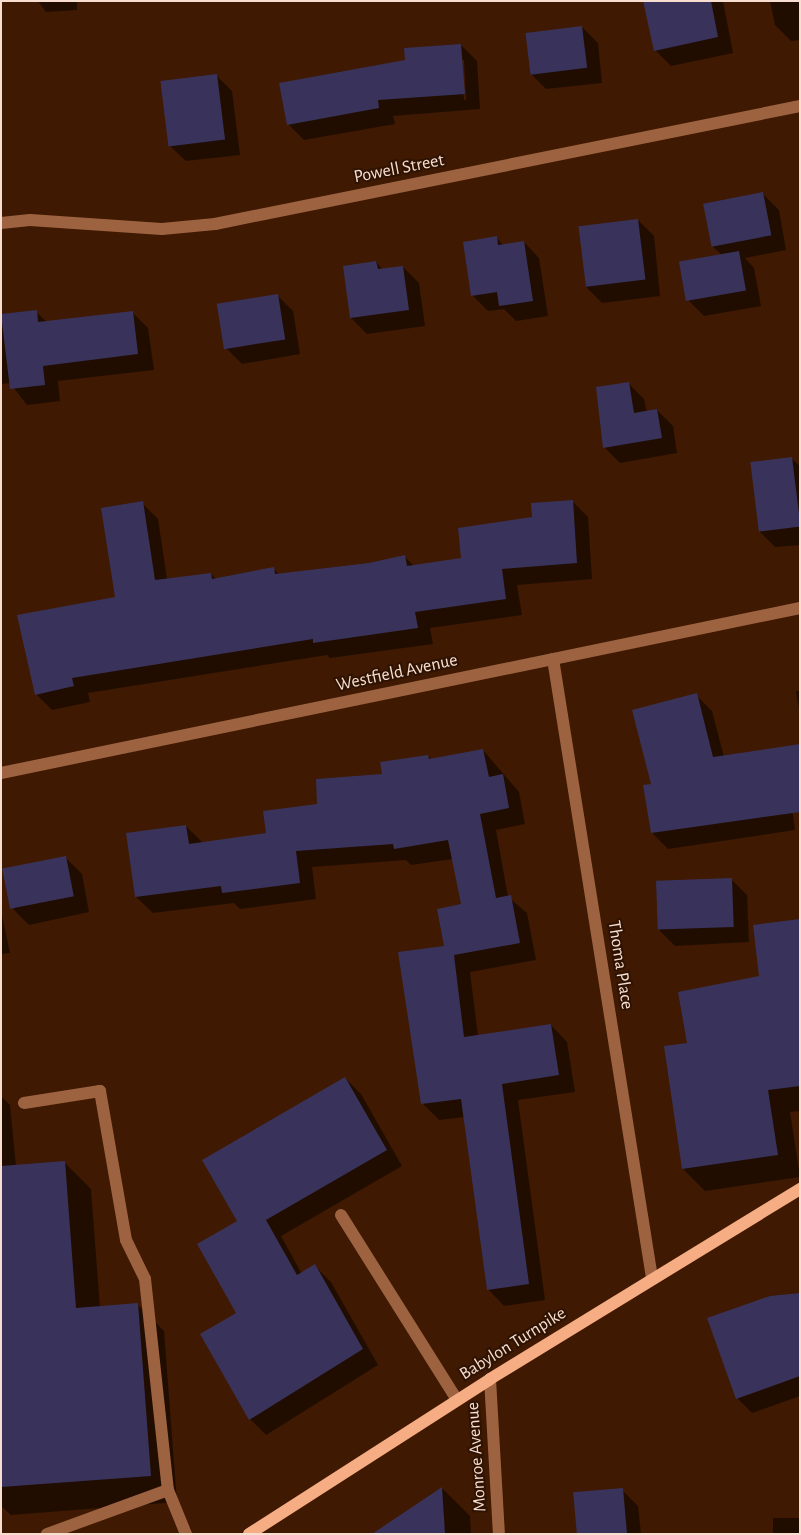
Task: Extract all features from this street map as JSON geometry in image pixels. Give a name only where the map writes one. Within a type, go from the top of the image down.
[{"type":"main road","name":"Babylon Turnpike","points":[[249,1534],[490,1379],[800,1189]]},
{"type":"street","name":"Powell Street","points":[[1,223],[30,220],[162,229],[215,224],[800,106]]},
{"type":"street","name":"Westfield Avenue","points":[[1,773],[800,608]]},
{"type":"street","name":"Thoma Place","points":[[553,659],[652,1278]]},
{"type":"street","points":[[24,1102],[100,1091],[126,1240],[145,1278],[168,1490],[186,1534]]},
{"type":"street","points":[[341,1215],[457,1400]]},
{"type":"street","name":"Monroe Avenue","points":[[490,1379],[499,1534]]},
{"type":"street","points":[[48,1534],[168,1490]]},
{"type":"building","points":[[643,1],[711,1],[718,37],[654,51]]},
{"type":"building","points":[[582,26],[587,68],[531,75],[525,33]]},
{"type":"building","points":[[461,44],[465,94],[378,100],[379,108],[287,125],[279,83],[405,60],[404,48]]},
{"type":"building","points":[[217,74],[225,140],[168,146],[160,81]]},
{"type":"building","points":[[763,192],[771,235],[712,247],[703,204]]},
{"type":"building","points":[[638,219],[645,280],[586,287],[578,226]]},
{"type":"building","points":[[497,236],[498,245],[524,241],[533,301],[499,306],[497,292],[471,296],[463,242]]},
{"type":"building","points":[[739,251],[746,290],[686,301],[679,262]]},
{"type":"building","points":[[376,261],[378,269],[403,266],[409,310],[350,318],[343,266]]},
{"type":"building","points":[[278,294],[285,339],[224,349],[217,304]]},
{"type":"building","points":[[37,310],[38,322],[133,311],[138,354],[43,366],[45,385],[10,389],[1,314]]},
{"type":"building","points":[[629,382],[634,413],[657,409],[662,438],[603,448],[596,387]]},
{"type":"building","points":[[792,457],[800,527],[759,532],[750,462]]},
{"type":"building","points":[[573,500],[577,563],[502,569],[506,599],[415,612],[418,628],[313,643],[313,639],[72,678],[74,686],[35,695],[17,615],[115,597],[101,508],[143,501],[155,580],[211,573],[212,579],[274,567],[275,574],[369,563],[405,555],[407,566],[461,558],[458,528],[532,517],[531,503]]},
{"type":"building","points":[[697,693],[713,757],[800,744],[800,812],[651,833],[643,785],[651,784],[632,710]]},
{"type":"building","points":[[483,749],[489,777],[503,774],[509,808],[480,814],[496,898],[511,895],[520,943],[454,955],[464,1037],[551,1024],[559,1075],[502,1084],[529,1284],[487,1290],[461,1099],[421,1104],[398,952],[444,946],[437,909],[461,904],[448,840],[394,849],[393,844],[296,851],[300,883],[222,893],[221,886],[135,897],[126,833],[186,825],[189,844],[266,833],[263,811],[317,804],[316,779],[382,774],[380,762],[428,755],[429,759]]},
{"type":"building","points":[[66,856],[74,896],[10,909],[2,868]]},
{"type":"building","points":[[732,878],[734,927],[658,930],[656,881]]},
{"type":"building","points":[[800,919],[800,1086],[768,1090],[778,1155],[682,1169],[664,1046],[687,1043],[678,992],[759,976],[753,925]]},
{"type":"building","points":[[345,1077],[387,1150],[266,1220],[297,1275],[315,1264],[363,1349],[249,1420],[200,1334],[236,1313],[197,1244],[237,1221],[202,1160]]},
{"type":"building","points":[[65,1161],[76,1308],[138,1303],[151,1476],[1,1487],[1,1166]]},
{"type":"building","points":[[800,1293],[800,1376],[736,1399],[707,1318],[770,1296]]},
{"type":"building","points":[[442,1487],[445,1534],[372,1534]]},
{"type":"building","points":[[623,1488],[627,1534],[577,1534],[573,1492]]}]
